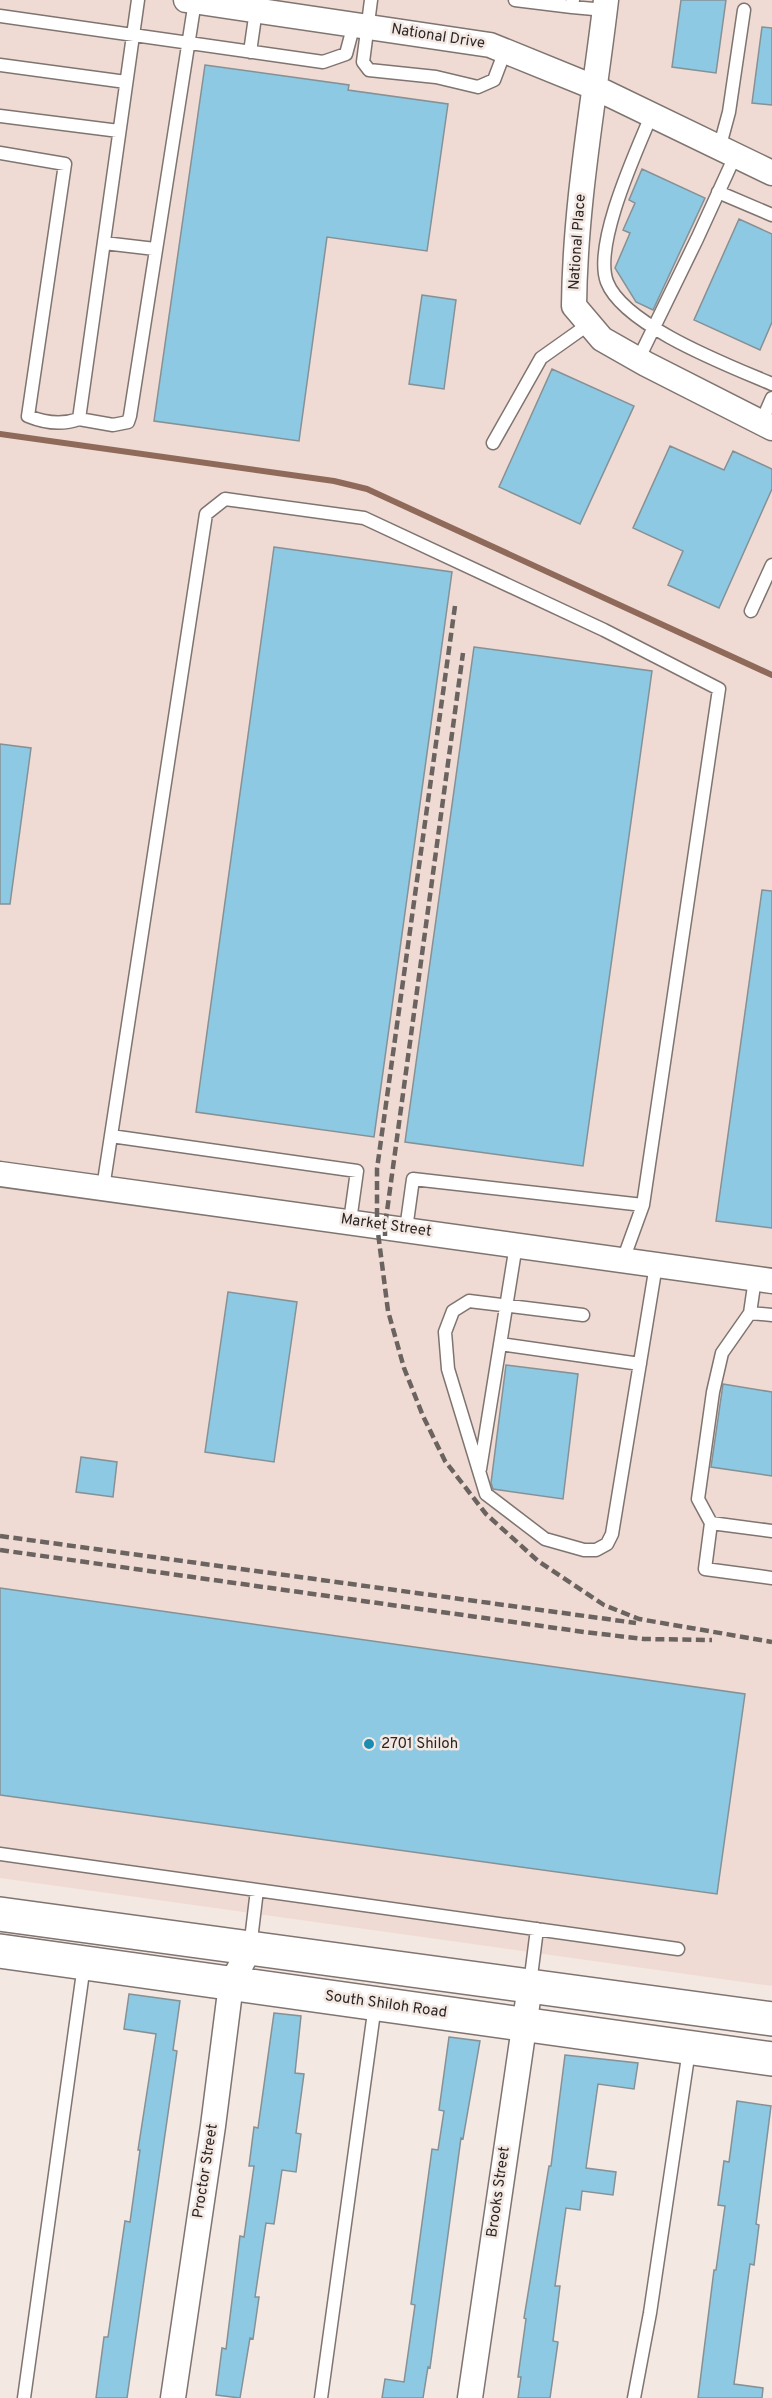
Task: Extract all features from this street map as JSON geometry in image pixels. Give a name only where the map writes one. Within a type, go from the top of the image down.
[{"type":"main road","points":[[0,1914],[772,2019]]},
{"type":"main road","name":"South Shiloh Road","points":[[0,1951],[772,2059]]},
{"type":"street","name":"National Drive","points":[[190,1],[346,18],[490,45],[596,88],[772,173]]},
{"type":"street","name":"National Place","points":[[605,5],[596,88],[584,162],[574,260],[574,306],[602,339],[767,426]]},
{"type":"street","name":"Market Street","points":[[0,1174],[764,1280]]},
{"type":"street","name":"Proctor Street","points":[[173,2398],[213,2126],[231,1984],[250,1948]]},
{"type":"street","name":"Brooks Street","points":[[470,2398],[530,1986]]},
{"type":"lane","points":[[79,418],[138,0]]},
{"type":"lane","points":[[346,18],[371,0]]},
{"type":"lane","points":[[515,0],[605,5]]},
{"type":"lane","points":[[0,153],[65,164],[28,416],[54,423],[79,418],[120,425],[129,420],[188,44],[190,1]]},
{"type":"lane","points":[[250,52],[256,10]]},
{"type":"lane","points":[[638,360],[655,329],[718,192],[727,153],[729,112],[744,10]]},
{"type":"lane","points":[[0,16],[323,62],[346,54],[346,18]]},
{"type":"lane","points":[[346,18],[363,62],[369,70],[436,77],[478,87],[494,80],[505,51]]},
{"type":"lane","points":[[0,65],[126,82]]},
{"type":"lane","points":[[0,116],[119,131]]},
{"type":"lane","points":[[651,116],[624,180],[604,256],[606,281],[617,298],[655,329],[702,354],[772,384]]},
{"type":"lane","points":[[718,192],[772,215]]},
{"type":"lane","points":[[104,243],[155,249]]},
{"type":"lane","points":[[493,443],[541,358],[589,324]]},
{"type":"lane","points":[[767,426],[772,398]]},
{"type":"lane","points":[[103,1188],[206,514],[225,499],[364,518],[604,630],[719,689],[643,1205],[623,1260]]},
{"type":"lane","points":[[751,611],[772,565]]},
{"type":"lane","points":[[111,1136],[357,1171],[350,1221]]},
{"type":"lane","points":[[406,1229],[413,1179],[643,1205]]},
{"type":"lane","points":[[479,1472],[516,1245]]},
{"type":"lane","points":[[582,1316],[469,1301],[453,1311],[445,1332],[448,1369],[486,1494],[545,1539],[584,1550],[596,1550],[607,1544],[612,1534],[656,1265]]},
{"type":"lane","points":[[764,1280],[750,1312],[722,1353],[713,1392],[698,1499],[711,1523],[705,1569],[772,1578]]},
{"type":"lane","points":[[750,1312],[772,1315]]},
{"type":"lane","points":[[500,1344],[640,1364]]},
{"type":"lane","points":[[711,1523],[772,1531]]},
{"type":"lane","points":[[0,1854],[678,1949]]},
{"type":"lane","points":[[250,1948],[257,1890]]},
{"type":"lane","points":[[530,1986],[537,1929]]},
{"type":"lane","points":[[24,2398],[85,1963]]},
{"type":"lane","points":[[321,2398],[375,2004]]},
{"type":"lane","points":[[634,2398],[650,2313],[690,2047]]},
{"type":"shaded area","points":[[0,0],[772,0],[772,1986],[0,1878]]},
{"type":"building","points":[[681,0],[726,0],[716,73],[672,67]]},
{"type":"building","points":[[762,27],[772,28],[772,105],[752,103]]},
{"type":"building","points":[[205,65],[349,85],[348,90],[448,104],[427,251],[327,237],[299,441],[154,421]]},
{"type":"building","points":[[642,169],[705,198],[653,310],[636,302],[615,268],[630,233],[623,230],[635,203],[629,200]]},
{"type":"building","points":[[739,219],[772,234],[772,322],[760,350],[694,320]]},
{"type":"building","points":[[422,295],[456,300],[444,389],[409,384]]},
{"type":"building","points":[[552,369],[634,406],[580,524],[499,487]]},
{"type":"building","points":[[670,446],[724,470],[733,451],[772,469],[772,489],[719,608],[668,585],[683,551],[633,528]]},
{"type":"building","points":[[274,547],[452,572],[374,1137],[196,1112]]},
{"type":"building","points":[[474,647],[652,671],[583,1166],[405,1142]]},
{"type":"building","points":[[0,744],[31,748],[10,904],[0,904]]},
{"type":"building","points":[[762,890],[772,891],[772,1228],[716,1221]]},
{"type":"building","points":[[228,1292],[297,1302],[274,1462],[205,1452]]},
{"type":"building","points":[[506,1365],[578,1374],[563,1499],[493,1489],[491,1483]]},
{"type":"building","points":[[723,1384],[772,1392],[772,1476],[711,1467]]},
{"type":"building","points":[[81,1457],[117,1462],[113,1497],[76,1492]]},
{"type":"building","name":"2701 Shiloh","points":[[0,1588],[745,1694],[717,1894],[0,1795]]},
{"type":"building","points":[[129,1994],[180,2001],[173,2050],[177,2051],[127,2398],[96,2398],[104,2337],[108,2337],[125,2221],[130,2222],[140,2150],[138,2150],[156,2034],[124,2029]]},
{"type":"building","points":[[274,2013],[301,2016],[295,2073],[304,2074],[296,2133],[301,2134],[296,2172],[282,2170],[274,2224],[266,2223],[255,2297],[259,2297],[253,2339],[250,2338],[240,2398],[216,2395],[222,2348],[226,2349],[240,2236],[244,2237],[254,2166],[249,2166],[254,2127],[258,2128]]},
{"type":"building","points":[[449,2037],[480,2041],[463,2139],[461,2138],[430,2368],[428,2367],[423,2398],[382,2398],[385,2379],[404,2382],[415,2305],[411,2304],[432,2149],[438,2150],[444,2111],[439,2110]]},
{"type":"building","points":[[565,2055],[638,2063],[634,2089],[598,2084],[586,2168],[616,2172],[613,2195],[582,2191],[580,2210],[566,2208],[555,2286],[560,2286],[553,2341],[558,2342],[550,2398],[518,2398],[521,2377],[518,2377],[526,2319],[524,2318],[549,2166],[551,2166]]},
{"type":"building","points":[[737,2101],[771,2106],[756,2224],[759,2225],[754,2265],[750,2264],[734,2384],[763,2388],[762,2398],[698,2398],[714,2270],[716,2270],[725,2206],[718,2205],[724,2161],[729,2162]]},
{"type":"waterway","points":[[0,434],[334,481],[367,489],[772,675]]},
{"type":"railway","points":[[455,606],[377,1169],[377,1225],[388,1311],[404,1368],[423,1416],[445,1461],[486,1514],[538,1561],[604,1605],[639,1619],[772,1642]]},
{"type":"railway","points":[[385,1236],[463,653]]},
{"type":"railway","points":[[0,1536],[636,1623]]},
{"type":"railway","points":[[0,1550],[584,1632],[644,1639],[712,1640]]},
{"type":"place","name":"2701 Shiloh","points":[[369,1744]]}]
